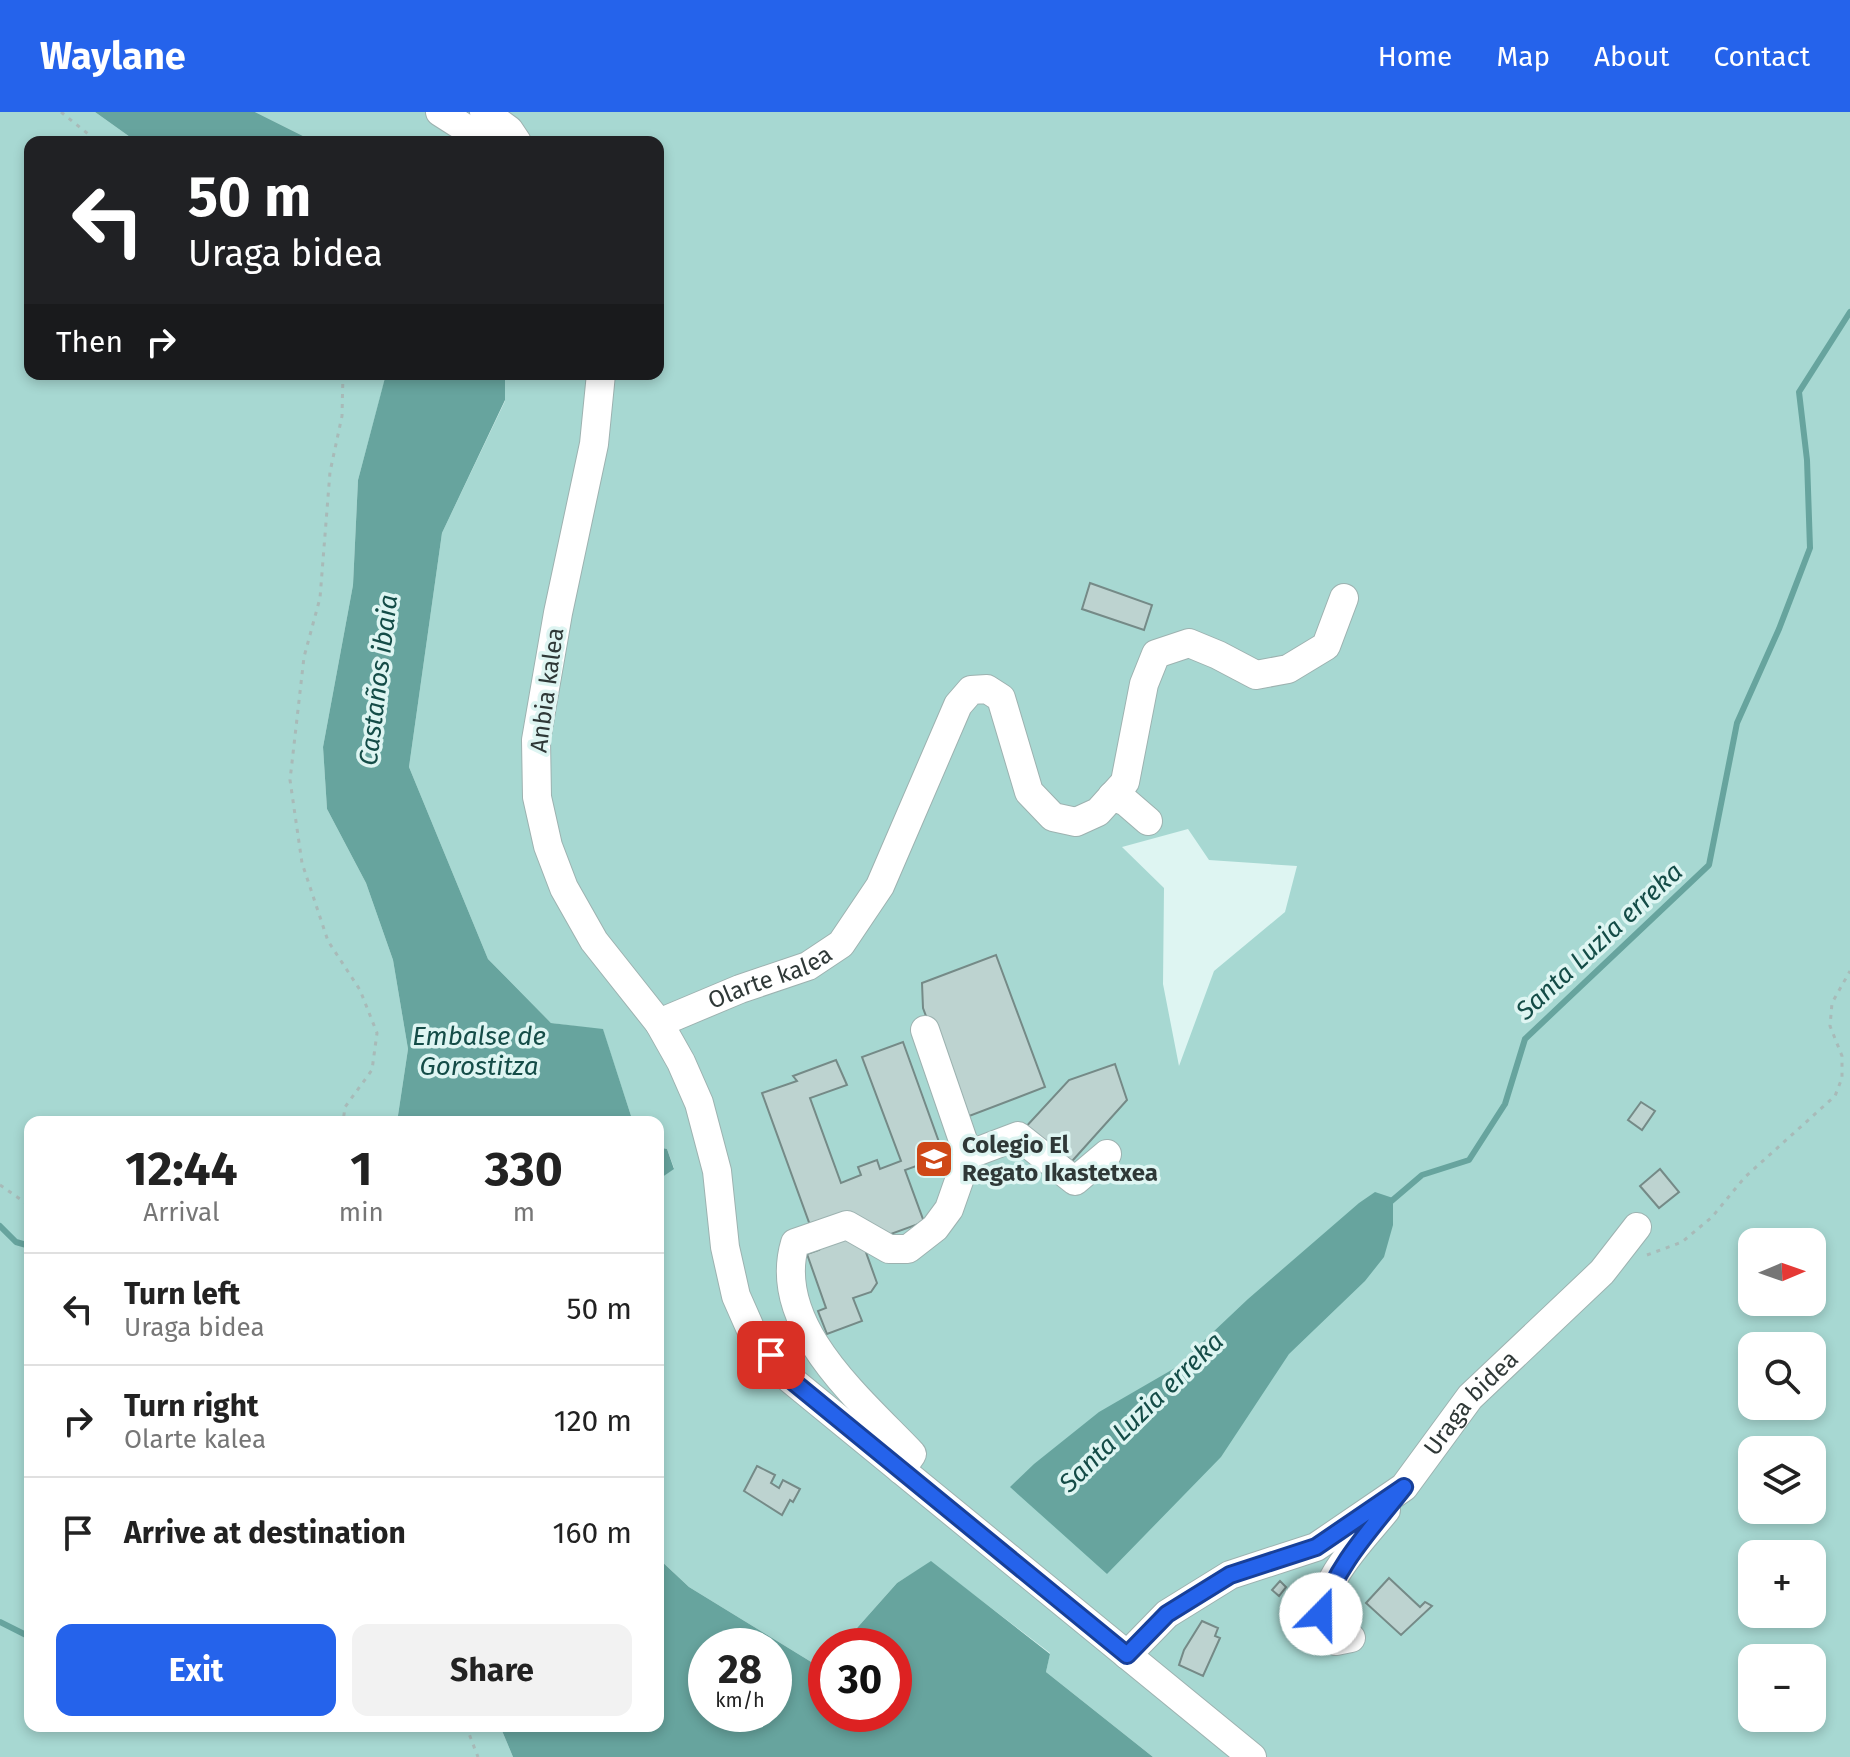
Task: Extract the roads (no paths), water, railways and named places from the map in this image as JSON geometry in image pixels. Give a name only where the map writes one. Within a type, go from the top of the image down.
[{"type":"street","points":[[440,112],[478,136]]},
{"type":"street","points":[[484,112],[513,136]]},
{"type":"street","name":"Anbia kalea","points":[[600,380],[594,444],[558,613],[536,740],[537,797],[548,846],[564,888],[594,941],[659,1023]]},
{"type":"street","name":"Olarte kalea","points":[[659,1023],[740,989],[808,966],[841,944],[880,886],[958,705],[971,690],[987,689],[1001,698],[1029,792],[1053,817],[1076,822],[1098,812],[1125,782],[1144,684],[1156,654],[1189,643],[1256,675],[1288,669],[1326,646],[1344,598]]},
{"type":"street","points":[[1112,796],[1126,802],[1148,821]]},
{"type":"street","points":[[659,1023],[681,1062],[707,1124],[736,1296],[751,1330],[790,1379],[1252,1757]]},
{"type":"street","points":[[901,1470],[912,1454],[825,1363],[811,1339],[799,1312],[791,1258],[795,1243],[847,1225],[889,1249],[908,1249],[935,1228],[949,1209],[968,1155],[925,1030]]},
{"type":"street","points":[[968,1155],[1018,1136],[1075,1181],[1107,1154]]},
{"type":"street","name":"Uraga bidea","points":[[1127,1655],[1167,1614],[1230,1575],[1316,1547],[1404,1487],[1470,1397],[1602,1272],[1637,1227]]},
{"type":"street","points":[[1351,1638],[1336,1641],[1321,1625],[1327,1593],[1343,1564],[1404,1487]]},
{"type":"water","points":[[95,112],[255,112],[303,136],[129,136]]},
{"type":"water","name":"Embalse de Gorostitza","points":[[384,380],[505,380],[505,400],[442,533],[409,767],[488,959],[551,1023],[603,1029],[631,1116],[398,1116],[408,1049],[393,960],[366,883],[327,809],[323,747],[353,585],[358,480]]},
{"type":"water","points":[[664,1148],[667,1149],[674,1169],[664,1176]]},
{"type":"water","points":[[1375,1192],[1393,1198],[1393,1225],[1384,1257],[1365,1281],[1289,1354],[1221,1457],[1107,1574],[1010,1487],[1099,1412],[1175,1368],[1248,1299]]},
{"type":"water","points":[[931,1561],[1050,1654],[1046,1672],[1153,1757],[513,1757],[503,1732],[664,1732],[664,1564],[689,1587],[756,1628],[688,1628],[688,1732],[792,1732],[792,1650],[808,1660],[808,1732],[912,1732],[912,1628],[857,1628],[897,1583]]},
{"type":"waterway","name":"Santa Luzia erreka","points":[[1388,1204],[1422,1175],[1469,1160],[1505,1104],[1525,1039],[1709,865],[1737,723],[1779,629],[1810,548],[1807,460],[1799,392],[1850,312]]},
{"type":"waterway","points":[[0,1226],[16,1242],[24,1244]]},
{"type":"waterway","points":[[0,1622],[24,1634]]},
{"type":"place","name":"Colegio El Regato Ikastetxea","points":[[934,1159]]},
{"type":"water label","name":"Castaños ibaia","points":[[378,680]]}]
